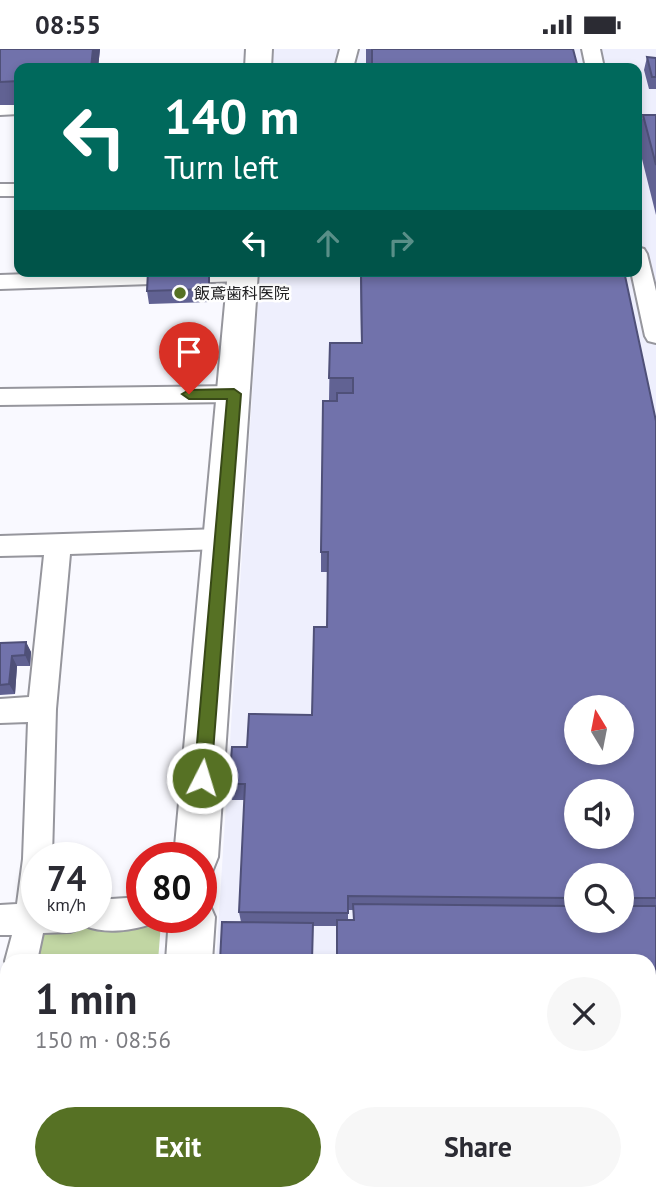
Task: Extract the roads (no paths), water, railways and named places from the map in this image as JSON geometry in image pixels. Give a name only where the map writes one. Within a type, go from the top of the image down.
[{"type":"highway","points":[[197,842],[243,277]]},
{"type":"highway","points":[[189,954],[191,933]]},
{"type":"street","points":[[642,276],[656,336]]},
{"type":"street","points":[[0,282],[135,277]]},
{"type":"street","points":[[0,397],[234,394]]},
{"type":"street","points":[[0,546],[221,539]]},
{"type":"street","points":[[38,842],[42,709],[58,544]]},
{"type":"street","points":[[0,711],[42,709]]},
{"type":"street","points":[[0,920],[21,920]]},
{"type":"street","points":[[23,954],[28,933]]},
{"type":"place","name":"飯鳶歯科医院","points":[[180,293]]}]
